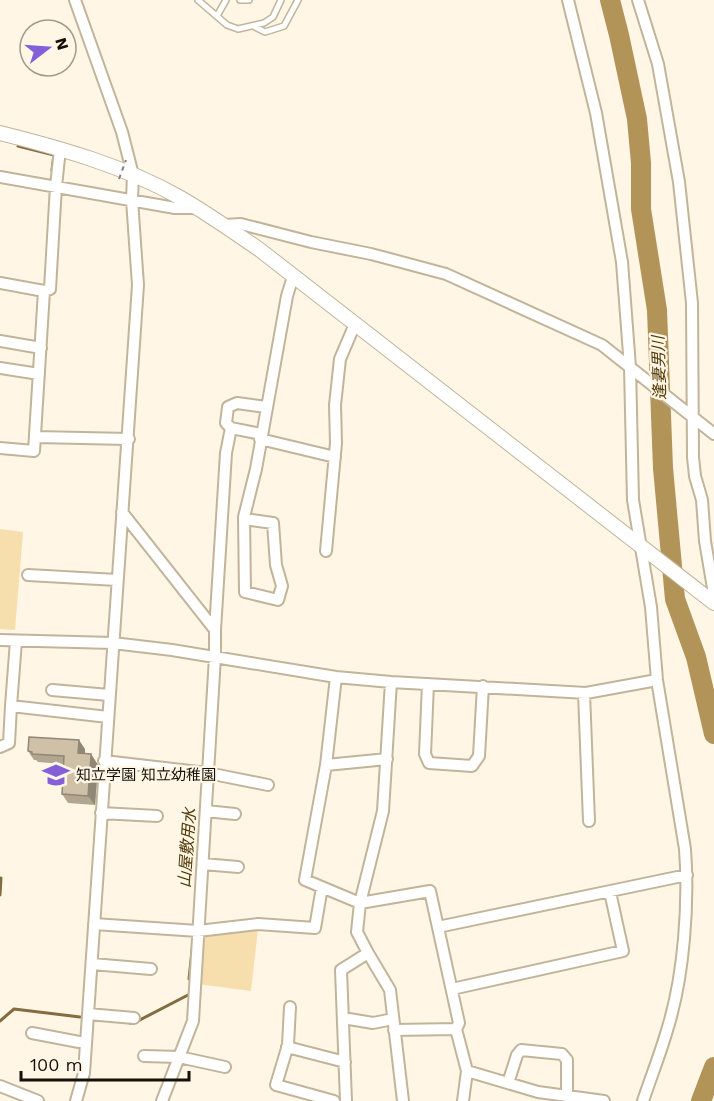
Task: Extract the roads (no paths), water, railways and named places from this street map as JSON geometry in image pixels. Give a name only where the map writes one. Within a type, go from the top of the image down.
[{"type":"street","points":[[75,0],[122,132],[133,175],[132,200],[138,285],[84,1073],[76,1101]]},
{"type":"street","points":[[568,0],[596,113],[622,262],[632,369],[633,500],[644,549],[657,680],[685,849],[687,875],[678,980],[669,1025],[643,1101]]},
{"type":"street","points":[[638,0],[658,64],[679,182],[692,303],[695,476],[702,500],[712,599]]},
{"type":"street","points":[[0,133],[60,149],[133,175],[177,196],[224,225],[297,278],[644,549],[712,599]]},
{"type":"street","points":[[0,283],[44,291],[50,289],[60,149]]},
{"type":"street","points":[[0,177],[175,208],[197,208]]},
{"type":"street","points":[[224,225],[241,224],[446,274],[602,345],[714,434]]},
{"type":"street","points":[[244,519],[273,524],[276,565],[282,586],[278,600],[245,592],[244,519],[287,296],[291,284],[297,278]]},
{"type":"street","points":[[0,448],[34,451],[44,291]]},
{"type":"street","points":[[326,551],[334,457],[334,405],[340,359],[355,324]]},
{"type":"street","points":[[0,341],[41,348]]},
{"type":"street","points":[[0,368],[39,374]]},
{"type":"street","points":[[266,407],[237,404],[228,407],[225,423],[231,428],[334,457]]},
{"type":"street","points":[[166,1100],[193,1021],[226,453],[231,428]]},
{"type":"street","points":[[36,437],[129,439]]},
{"type":"street","points":[[122,512],[215,630]]},
{"type":"street","points":[[28,575],[117,580]]},
{"type":"street","points":[[0,640],[113,643],[336,677],[391,682],[584,693],[657,680]]},
{"type":"street","points":[[0,747],[9,743],[16,641]]},
{"type":"street","points":[[336,677],[326,765],[305,880],[360,903],[429,891],[452,989],[459,1023],[456,1029],[467,1071],[463,1101]]},
{"type":"street","points":[[391,682],[383,811],[360,903],[357,932],[390,990],[403,1101]]},
{"type":"street","points":[[428,684],[425,754],[429,763],[472,766],[478,756],[483,686]]},
{"type":"street","points":[[52,690],[109,695]]},
{"type":"street","points":[[584,693],[590,821]]},
{"type":"street","points":[[11,706],[108,717]]},
{"type":"street","points":[[326,765],[387,759]]},
{"type":"street","points":[[105,761],[208,774],[268,785]]},
{"type":"street","points":[[206,811],[235,814]]},
{"type":"street","points":[[101,813],[157,816]]},
{"type":"street","points":[[203,864],[238,867]]},
{"type":"street","points":[[438,927],[687,875]]},
{"type":"street","points":[[94,924],[198,931],[258,924],[315,928],[322,887]]},
{"type":"street","points":[[452,989],[623,951],[610,892]]},
{"type":"street","points":[[345,1101],[341,970],[368,953]]},
{"type":"street","points":[[92,964],[151,969]]},
{"type":"street","points":[[290,1007],[287,1047],[276,1085],[334,1101]]},
{"type":"street","points":[[88,1014],[134,1018]]},
{"type":"street","points":[[343,1018],[373,1023],[393,1019]]},
{"type":"street","points":[[394,1030],[456,1029]]},
{"type":"street","points":[[32,1033],[79,1042],[86,1041]]},
{"type":"street","points":[[287,1047],[345,1062]]},
{"type":"street","points":[[508,1083],[520,1050],[562,1054],[567,1059],[567,1096]]},
{"type":"street","points":[[144,1056],[179,1057],[225,1066]]},
{"type":"street","points":[[467,1071],[538,1092],[604,1101]]},
{"type":"street","points":[[0,1086],[38,1101]]},
{"type":"lane","points":[[198,0],[227,24],[238,29],[255,27],[273,17],[281,0]]},
{"type":"lane","points":[[217,16],[225,0]]},
{"type":"lane","points":[[240,0],[249,0]]},
{"type":"lane","points":[[255,27],[265,32],[284,26],[298,0]]},
{"type":"waterway","name":"逢妻男川","points":[[610,0],[637,119],[641,163],[641,209],[657,310],[663,468],[675,599],[696,657],[714,734]]},
{"type":"waterway","points":[[18,146],[54,155],[52,170]]},
{"type":"waterway","points":[[0,895],[1,878]]},
{"type":"waterway","name":"山屋敷用水","points":[[189,979],[193,942]]},
{"type":"waterway","name":"山屋敷用水","points":[[130,1023],[188,995]]},
{"type":"waterway","name":"山屋敷用水","points":[[0,1021],[14,1009],[80,1017]]},
{"type":"waterway","name":"逢妻男川","points":[[701,1101],[714,1067]]},
{"type":"place","name":"知立学園 知立幼稚園","points":[[56,775]]}]
